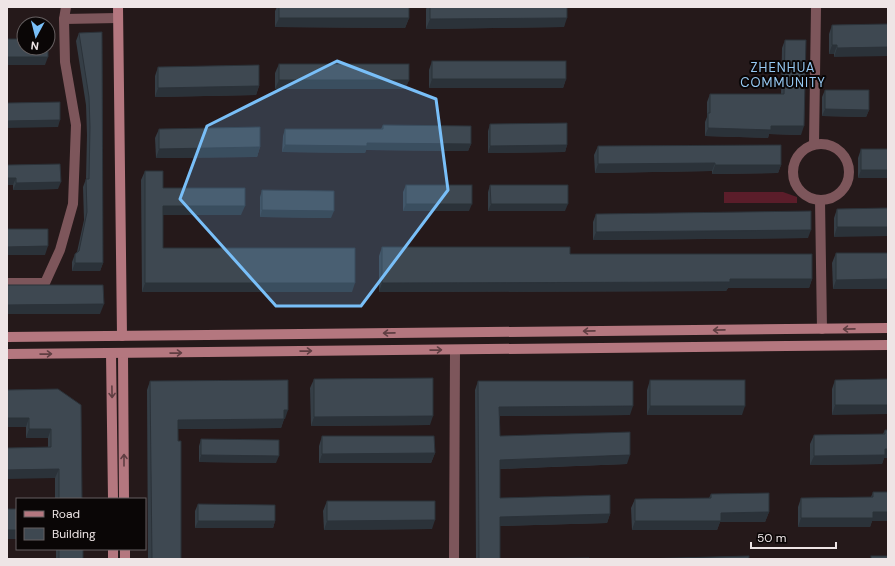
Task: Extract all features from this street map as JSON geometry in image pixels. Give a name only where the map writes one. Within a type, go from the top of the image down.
[{"type":"main road","points":[[118,7],[122,336]]},
{"type":"main road","points":[[7,337],[888,328]]},
{"type":"main road","points":[[7,354],[888,345]]},
{"type":"main road","points":[[112,353],[113,498]]},
{"type":"main road","points":[[123,353],[124,498]]},
{"type":"street","points":[[7,283],[45,283],[60,250],[73,204],[76,125],[65,62],[64,19],[66,7]]},
{"type":"street","points":[[814,144],[816,7]]},
{"type":"street","points":[[64,19],[118,18]]},
{"type":"street","points":[[814,144],[825,144],[836,148],[844,155],[849,166],[849,177],[845,187],[838,195],[828,200],[807,197],[798,190],[793,181],[792,169],[796,158],[803,149],[814,144]]},
{"type":"street","points":[[820,200],[822,329]]},
{"type":"street","points":[[454,559],[455,350]]},
{"type":"highlighted area","points":[[337,61],[436,99],[448,190],[361,306],[276,306],[180,199],[207,126]]},
{"type":"shaded area","points":[[724,192],[783,192],[797,197],[797,203],[724,203]]},
{"type":"building","points":[[279,7],[409,7],[409,18],[279,18]]},
{"type":"building","points":[[430,7],[567,7],[567,18],[430,19]]},
{"type":"building","points":[[888,24],[888,47],[837,48],[837,45],[832,45],[832,25]]},
{"type":"building","points":[[102,32],[103,263],[75,263],[75,254],[79,251],[87,212],[86,179],[89,179],[90,127],[89,97],[79,33]]},
{"type":"building","points":[[7,39],[16,39],[16,56],[48,56],[48,57],[7,57]]},
{"type":"building","points":[[785,40],[806,40],[804,126],[771,126],[771,130],[708,128],[710,94],[784,94]]},
{"type":"building","points":[[432,61],[566,61],[566,79],[432,79]]},
{"type":"building","points":[[279,64],[409,64],[409,80],[279,80]]},
{"type":"building","points":[[259,65],[259,86],[158,88],[158,67]]},
{"type":"building","points":[[825,90],[869,90],[869,110],[825,109]]},
{"type":"building","points":[[60,102],[60,120],[7,121],[7,103]]},
{"type":"building","points":[[567,123],[567,145],[490,146],[490,124]]},
{"type":"building","points":[[383,125],[471,126],[471,144],[367,143],[367,146],[285,145],[285,129],[383,129]]},
{"type":"building","points":[[260,127],[260,147],[159,149],[159,129]]},
{"type":"building","points":[[781,145],[781,165],[715,165],[715,163],[598,164],[598,146]]},
{"type":"building","points":[[861,149],[888,149],[888,170],[861,170]]},
{"type":"building","points":[[60,164],[61,182],[16,183],[16,178],[7,178],[7,165]]},
{"type":"building","points":[[145,171],[163,171],[163,188],[245,188],[245,206],[163,206],[163,248],[355,248],[355,283],[145,283]]},
{"type":"building","points":[[406,185],[472,185],[472,204],[406,204]]},
{"type":"building","points":[[490,185],[568,185],[568,204],[491,204]]},
{"type":"building","points":[[262,190],[334,191],[334,211],[262,210]]},
{"type":"building","points":[[888,208],[888,227],[837,227],[837,209]]},
{"type":"building","points":[[811,211],[811,230],[596,232],[596,214]]},
{"type":"building","points":[[7,229],[48,229],[48,246],[7,247]]},
{"type":"building","points":[[382,247],[570,247],[570,254],[812,254],[812,279],[730,279],[730,282],[382,283]]},
{"type":"building","points":[[836,253],[888,253],[888,279],[836,280]]},
{"type":"building","points":[[7,285],[103,285],[104,304],[7,305]]},
{"type":"building","points":[[433,378],[433,416],[314,417],[314,379]]},
{"type":"building","points":[[888,379],[888,405],[835,405],[835,380]]},
{"type":"building","points":[[288,380],[288,410],[284,410],[284,419],[178,420],[178,441],[181,441],[181,559],[152,559],[150,381]]},
{"type":"building","points":[[650,380],[745,380],[745,406],[650,406]]},
{"type":"building","points":[[478,381],[633,381],[633,406],[499,407],[500,436],[630,432],[630,455],[500,460],[500,498],[610,495],[610,514],[500,517],[500,559],[479,559]]},
{"type":"building","points":[[58,389],[81,405],[82,498],[59,498],[59,469],[7,470],[7,448],[51,447],[51,429],[29,429],[29,418],[7,418],[7,390]]},
{"type":"building","points":[[885,430],[888,430],[888,449],[885,449],[885,455],[814,456],[814,435],[885,434]]},
{"type":"building","points":[[322,436],[434,436],[435,453],[322,454]]},
{"type":"building","points":[[201,439],[279,440],[279,456],[201,455]]},
{"type":"building","points":[[873,492],[888,492],[888,512],[873,512],[873,518],[801,518],[801,498],[873,497]]},
{"type":"building","points":[[769,493],[769,512],[721,513],[721,521],[635,521],[635,499],[711,498],[711,494]]},
{"type":"building","points":[[327,501],[435,501],[435,520],[327,521]]},
{"type":"building","points":[[198,504],[275,505],[275,521],[198,521]]},
{"type":"building","points":[[7,509],[16,509],[16,530],[7,530]]},
{"type":"building","points":[[59,550],[83,550],[83,559],[59,559]]},
{"type":"building","points":[[749,556],[749,559],[641,559]]},
{"type":"building","points":[[871,556],[888,556],[888,559],[871,559]]},
{"type":"building","points":[[589,558],[589,559],[531,559]]},
{"type":"district","name":"ZHENHUA COMMUNITY","points":[[783,74]]}]
